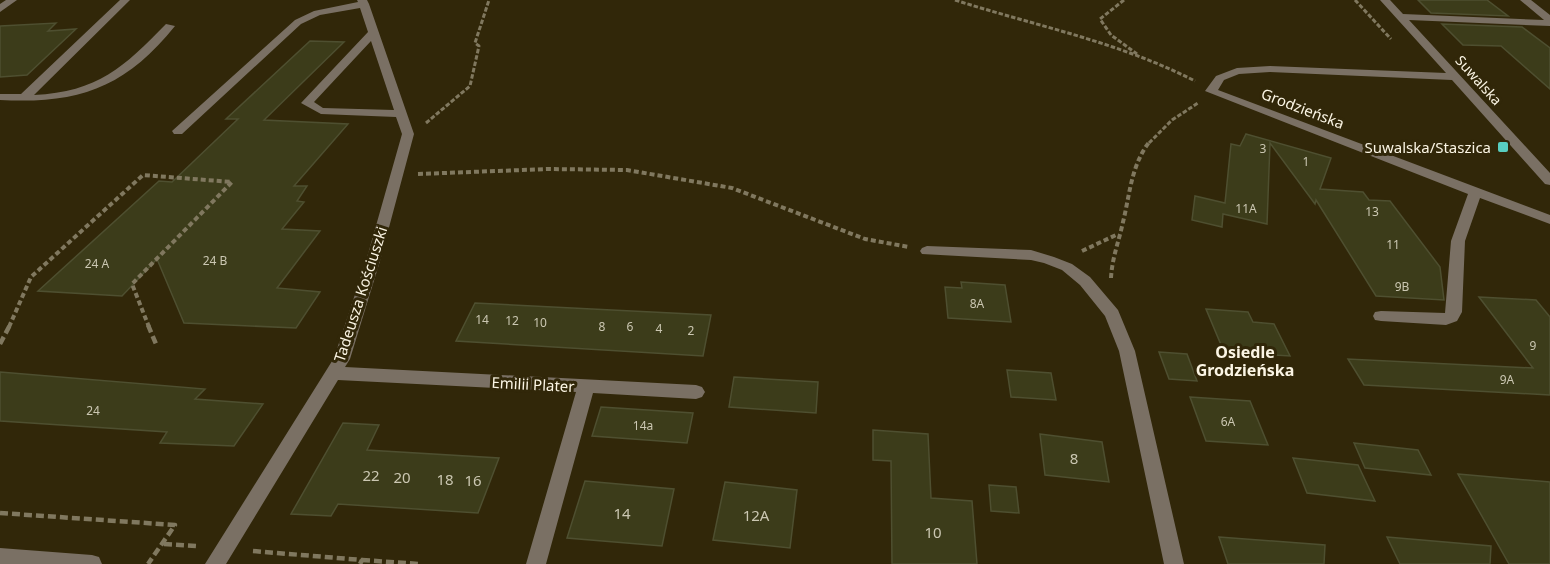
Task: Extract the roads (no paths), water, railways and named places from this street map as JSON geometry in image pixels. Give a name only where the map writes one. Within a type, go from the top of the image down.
[{"type":"street","points":[[0,9],[12,0]]},
{"type":"street","points":[[23,99],[125,0]]},
{"type":"street","name":"Suwalska","points":[[1384,0],[1550,181]]},
{"type":"street","points":[[1525,0],[1550,22]]},
{"type":"street","points":[[178,131],[298,22],[317,13],[363,2]]},
{"type":"street","name":"Tadeusza Kościuszki","points":[[215,564],[342,359],[372,266],[403,153],[408,134],[363,2]]},
{"type":"street","points":[[1400,17],[1550,22]]},
{"type":"street","points":[[0,97],[46,100],[82,93],[113,79],[138,60],[170,26]]},
{"type":"street","points":[[373,33],[307,103],[321,111],[401,114]]},
{"type":"street","name":"Grodzieńska","points":[[1456,77],[1270,69],[1237,70],[1220,78],[1212,91],[1550,220]]},
{"type":"street","points":[[1381,316],[1446,319],[1451,317],[1454,312],[1458,241],[1476,191]]},
{"type":"street","points":[[927,250],[1031,255],[1049,260],[1067,267],[1085,281],[1112,314],[1127,351],[1174,564]]},
{"type":"street","name":"Emilii Plater","points":[[333,373],[586,387],[536,564]]},
{"type":"street","points":[[586,387],[696,392]]},
{"type":"street","points":[[0,557],[92,564]]},
{"type":"place","name":"Suwalska/Staszica","points":[[1503,147]]},
{"type":"district","name":"Osiedle Grodzieńska","points":[[1245,361]]}]
